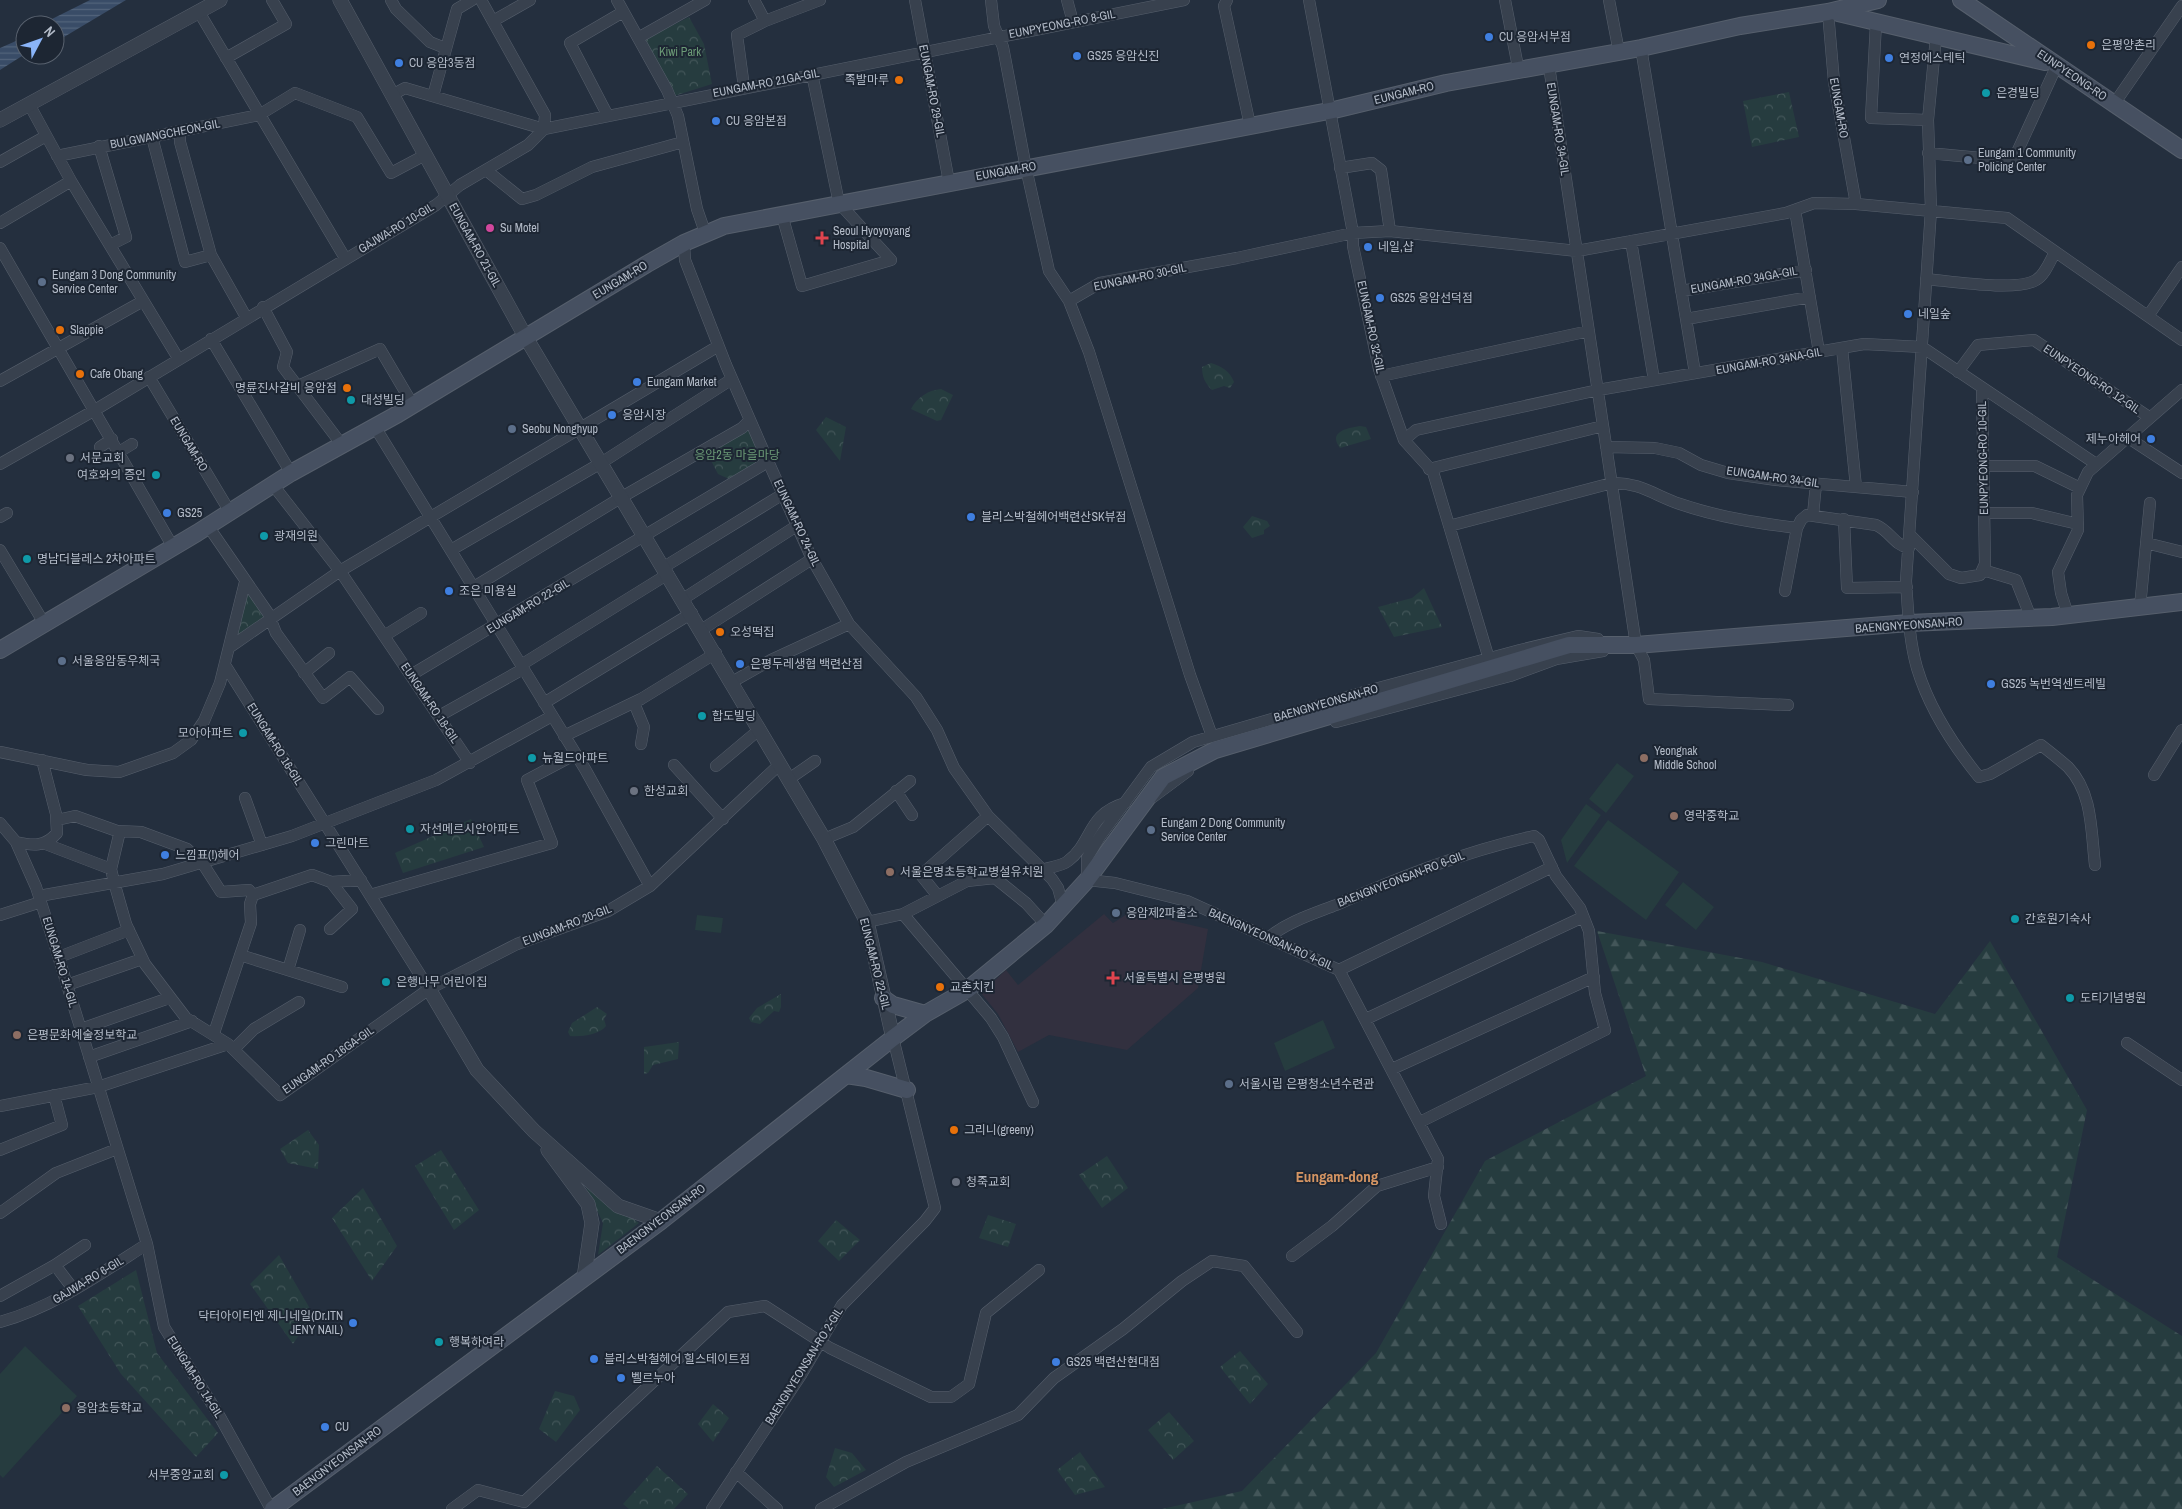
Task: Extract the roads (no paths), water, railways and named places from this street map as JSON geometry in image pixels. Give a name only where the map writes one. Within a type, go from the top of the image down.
[{"type":"main road","name":"EUNGAM-RO","points":[[0,650],[208,526],[291,473],[413,405],[525,336],[684,243],[706,236],[724,226],[1329,111],[1446,83],[1518,72],[1740,26],[1828,12],[1878,0]]},
{"type":"main road","name":"EUNPYEONG-RO","points":[[1961,0],[2182,150]]},
{"type":"main road","points":[[1828,12],[1857,16],[1876,23],[2057,66]]},
{"type":"main road","name":"BAENGNYEONSAN-RO","points":[[272,1509],[661,1221],[892,1038],[925,1014],[968,990],[1046,925],[1087,880],[1130,809],[1163,777],[1215,750],[1569,645],[1636,645],[1909,624],[2068,616],[2182,602]]},
{"type":"main road","points":[[883,998],[893,1005],[925,1014]]},
{"type":"main road","points":[[846,1075],[866,1078],[907,1090]]},
{"type":"street","points":[[0,120],[220,0]]},
{"type":"street","points":[[226,58],[286,24],[272,0]]},
{"type":"street","name":"EUNGAM-RO 21-GIL","points":[[340,0],[525,336]]},
{"type":"street","points":[[391,0],[396,9],[430,42],[445,48]]},
{"type":"street","points":[[433,96],[457,9],[472,0]]},
{"type":"street","points":[[482,0],[545,115],[544,129]]},
{"type":"street","points":[[493,21],[530,0]]},
{"type":"street","points":[[616,0],[678,116],[697,209],[706,236]]},
{"type":"street","points":[[638,38],[705,0]]},
{"type":"street","points":[[754,0],[765,21]]},
{"type":"street","points":[[744,87],[737,35],[765,21],[820,0]]},
{"type":"street","name":"EUNGAM-RO 29-GIL","points":[[915,0],[949,182]]},
{"type":"street","name":"EUNPYEONG-RO 8-GIL","points":[[991,0],[994,26],[999,37]]},
{"type":"street","points":[[1066,0],[1073,22]]},
{"type":"street","name":"EUNPYEONG-RO 8-GIL","points":[[924,51],[1184,0]]},
{"type":"street","points":[[1227,0],[1224,6],[1250,125]]},
{"type":"street","name":"EUNGAM-RO 32-GIL","points":[[1309,0],[1353,233],[1353,246],[1381,376],[1404,440],[1432,472],[1489,659]]},
{"type":"street","points":[[1505,0],[1518,72]]},
{"type":"street","points":[[1609,0],[1619,52]]},
{"type":"street","points":[[199,12],[259,115],[295,93],[357,117],[391,173],[425,154]]},
{"type":"street","points":[[608,116],[570,43],[623,12]]},
{"type":"street","name":"EUNGAM-RO","points":[[1828,12],[1834,82],[1856,204]]},
{"type":"street","points":[[2114,104],[2180,12]]},
{"type":"street","points":[[1876,23],[1871,118],[1928,120]]},
{"type":"street","points":[[1936,36],[1928,120],[1931,210],[1906,587],[1909,624],[1917,668],[1939,719],[1964,758],[1979,777],[1990,774],[2041,745],[2069,768],[2083,790],[2090,813],[2095,865]]},
{"type":"street","points":[[999,37],[1003,47],[1026,168],[1049,271],[1069,301],[1089,352],[1190,675],[1212,736]]},
{"type":"street","points":[[1641,48],[1664,177],[1671,234]]},
{"type":"street","name":"EUNGAM-RO 21GA-GIL","points":[[392,95],[405,88],[544,129],[924,51]]},
{"type":"street","name":"EUNGAM-RO 34-GIL","points":[[1549,66],[1636,645],[1644,660],[1649,699],[1788,705]]},
{"type":"street","points":[[1928,153],[2013,161],[2057,66]]},
{"type":"street","points":[[782,215],[802,286],[891,260],[839,204],[812,74]]},
{"type":"street","points":[[29,104],[71,181],[178,358]]},
{"type":"street","name":"GAJWA-RO 10-GIL","points":[[259,115],[345,258]]},
{"type":"street","name":"BULGWANGCHEON-GIL","points":[[110,245],[126,237],[99,146],[259,115]]},
{"type":"street","name":"GAJWA-RO 10-GIL","points":[[0,464],[95,410],[448,196],[528,145],[544,129]]},
{"type":"street","points":[[180,130],[180,142],[211,255],[246,317]]},
{"type":"street","points":[[0,162],[46,136]]},
{"type":"street","points":[[152,136],[185,262],[211,255]]},
{"type":"street","points":[[486,170],[522,199],[536,195],[592,167],[683,142]]},
{"type":"street","points":[[57,156],[99,146]]},
{"type":"street","points":[[1340,168],[1372,163],[1381,170],[1390,231]]},
{"type":"street","points":[[0,223],[71,181]]},
{"type":"street","points":[[1353,233],[1390,231],[1577,251],[1796,210],[1814,203],[1856,204],[2007,218],[2182,340]]},
{"type":"street","name":"EUNGAM-RO 34GA-GIL","points":[[1796,210],[1820,352]]},
{"type":"street","name":"EUNGAM-RO 30-GIL","points":[[1069,301],[1100,284],[1353,233]]},
{"type":"street","name":"EUNGAM-RO 34GA-GIL","points":[[1671,234],[1681,291],[1806,270]]},
{"type":"street","points":[[1631,241],[1654,380]]},
{"type":"street","name":"EUNGAM-RO 24-GIL","points":[[684,243],[685,260],[732,379],[812,558],[849,624],[916,697],[937,730],[954,768],[988,816],[1058,888],[1063,906]]},
{"type":"street","points":[[0,248],[95,410],[172,547]]},
{"type":"street","points":[[1926,279],[2004,286],[2034,282],[2042,276],[2055,252]]},
{"type":"street","points":[[2148,316],[2182,267]]},
{"type":"street","points":[[1681,291],[1695,373]]},
{"type":"street","points":[[1686,319],[1810,297]]},
{"type":"street","points":[[0,381],[143,301]]},
{"type":"street","points":[[263,307],[287,352],[284,367],[342,445]]},
{"type":"street","points":[[1381,376],[1589,331]]},
{"type":"street","name":"EUNGAM-RO 22-GIL","points":[[525,336],[716,653],[824,839],[867,922],[892,1038]]},
{"type":"street","points":[[211,339],[291,473]]},
{"type":"street","name":"EUNPYEONG-RO 12-GIL","points":[[1958,372],[1978,345],[2034,340],[2149,418]]},
{"type":"street","points":[[230,647],[340,571],[429,516],[715,348],[718,344]]},
{"type":"street","name":"EUNGAM-RO 34NA-GIL","points":[[1598,390],[1864,344],[1922,347]]},
{"type":"street","name":"EUNPYEONG-RO 10-GIL","points":[[1922,347],[1982,388],[1985,564],[1982,570]]},
{"type":"street","points":[[1842,348],[1856,487]]},
{"type":"street","points":[[298,386],[380,349],[413,405]]},
{"type":"street","name":"EUNGAM-RO","points":[[149,377],[230,512]]},
{"type":"street","points":[[451,550],[601,463],[732,379]]},
{"type":"street","points":[[1982,388],[2096,464]]},
{"type":"street","points":[[1404,440],[1416,430],[1598,390]]},
{"type":"street","name":"EUNPYEONG-RO 12-GIL","points":[[2068,616],[2061,593],[2058,572],[2068,556],[2078,524],[2077,495],[2088,472],[2182,390]]},
{"type":"street","points":[[474,587],[622,497],[742,428],[750,420]]},
{"type":"street","points":[[1429,469],[1603,426]]},
{"type":"street","points":[[375,427],[576,754],[650,886],[780,764]]},
{"type":"street","points":[[2126,437],[2182,473]]},
{"type":"street","points":[[100,447],[112,440]]},
{"type":"street","points":[[118,452],[132,444]]},
{"type":"street","name":"EUNGAM-RO 34-GIL","points":[[1606,447],[1655,448],[1679,452],[1701,465],[1728,473],[1776,480],[1913,492]]},
{"type":"street","name":"EUNGAM-RO 22-GIL","points":[[411,675],[761,466],[767,459]]},
{"type":"street","points":[[1983,466],[2035,466],[2080,488]]},
{"type":"street","points":[[1449,526],[1612,483],[1627,482],[1679,504],[1723,517],[1797,528]]},
{"type":"street","points":[[1813,515],[1816,484]]},
{"type":"street","name":"EUNGAM-RO 18-GIL","points":[[273,485],[340,571],[470,763]]},
{"type":"street","points":[[439,716],[522,667],[783,494]]},
{"type":"street","points":[[2140,607],[2150,504]]},
{"type":"street","points":[[1984,513],[2032,513],[2078,524]]},
{"type":"street","points":[[1785,591],[1797,528],[1800,520],[1807,515],[1844,519],[1884,528],[1900,546],[1909,548]]},
{"type":"street","points":[[1844,519],[1847,588],[1906,587]]},
{"type":"street","points":[[682,599],[798,525]]},
{"type":"street","points":[[208,526],[271,620],[276,633],[323,698],[350,677],[378,709]]},
{"type":"street","points":[[1910,535],[1949,574],[1961,578],[1980,575],[1982,570],[2016,580],[2031,618]]},
{"type":"street","points":[[2146,544],[2182,552]]},
{"type":"street","points":[[0,550],[44,623]]},
{"type":"street","points":[[701,630],[812,558]]},
{"type":"street","points":[[0,752],[88,770],[119,772],[173,754],[191,740],[204,721],[220,683],[246,582]]},
{"type":"street","points":[[384,636],[421,613]]},
{"type":"street","points":[[544,703],[692,614]]},
{"type":"street","points":[[732,682],[771,660],[849,624]]},
{"type":"street","name":"BAENGNYEONSAN-RO","points":[[1130,809],[1151,767],[1193,742],[1371,690],[1578,636],[1636,645]]},
{"type":"street","points":[[304,673],[329,653]]},
{"type":"street","points":[[564,736],[634,703],[716,653]]},
{"type":"street","name":"EUNGAM-RO 16-GIL","points":[[225,665],[429,989]]},
{"type":"street","points":[[634,703],[644,727],[642,744]]},
{"type":"street","points":[[0,915],[40,899],[203,864],[325,823],[436,780],[470,763],[552,716]]},
{"type":"street","points":[[716,766],[760,729]]},
{"type":"street","points":[[2154,775],[2182,730]]},
{"type":"street","points":[[370,895],[552,843],[527,780],[576,754]]},
{"type":"street","points":[[16,842],[33,846],[43,844],[50,841],[57,833],[57,820],[42,760]]},
{"type":"street","points":[[789,779],[815,760]]},
{"type":"street","points":[[674,766],[723,819]]},
{"type":"street","points":[[824,839],[853,827],[910,781]]},
{"type":"street","points":[[896,791],[912,815]]},
{"type":"street","points":[[245,798],[262,845]]},
{"type":"street","points":[[1042,870],[1068,861],[1100,816],[1111,807],[1130,809]]},
{"type":"street","points":[[57,820],[75,816],[120,832],[141,832],[187,849],[203,864],[221,892],[249,890],[253,895]]},
{"type":"street","points":[[937,895],[921,875],[988,816]]},
{"type":"street","name":"EUNGAM-RO 14-GIL","points":[[0,823],[16,842],[40,899],[59,957],[147,1244],[164,1327],[220,1417],[272,1509]]},
{"type":"street","points":[[120,832],[112,868],[114,882],[129,930],[142,959],[186,1018],[214,1033],[251,923],[250,904],[253,895]]},
{"type":"street","name":"BAENGNYEONSAN-RO 6-GIL","points":[[1268,938],[1291,924],[1401,878],[1489,846],[1534,836],[1539,840],[1552,866]]},
{"type":"street","points":[[43,844],[112,868]]},
{"type":"street","points":[[1420,1122],[1605,1030],[1595,993],[1589,931],[1583,917],[1552,866]]},
{"type":"street","name":"BAENGNYEONSAN-RO 4-GIL","points":[[1339,970],[1552,866]]},
{"type":"street","points":[[253,895],[312,875],[331,882],[361,880]]},
{"type":"street","points":[[867,922],[903,914],[967,880],[995,878],[1026,903],[1046,925]]},
{"type":"street","name":"BAENGNYEONSAN-RO 4-GIL","points":[[1087,880],[1115,883],[1187,901],[1339,970],[1438,1159],[1434,1196],[1441,1224]]},
{"type":"street","points":[[330,929],[352,909],[331,882]]},
{"type":"street","name":"EUNGAM-RO 20-GIL","points":[[429,989],[517,944],[608,911],[650,886]]},
{"type":"street","points":[[903,914],[968,990],[1003,1037],[1033,1102]]},
{"type":"street","points":[[1366,1019],[1583,917]]},
{"type":"street","points":[[59,957],[129,930]]},
{"type":"street","points":[[288,970],[300,930]]},
{"type":"street","points":[[240,955],[342,987]]},
{"type":"street","points":[[67,985],[142,959]]},
{"type":"street","points":[[1392,1069],[1594,977]]},
{"type":"street","points":[[429,989],[477,1070],[534,1131],[618,1206],[661,1221]]},
{"type":"street","name":"EUNGAM-RO 16GA-GIL","points":[[214,1033],[280,1095],[429,989]]},
{"type":"street","points":[[80,1029],[170,998]]},
{"type":"street","points":[[0,1106],[98,1087],[231,1047],[254,1029],[299,1002]]},
{"type":"street","points":[[89,1057],[192,1021]]},
{"type":"street","name":"BAENGNYEONSAN-RO 2-GIL","points":[[712,1509],[801,1375],[842,1305],[925,1221],[935,1208],[907,1090],[892,1038]]},
{"type":"street","points":[[2127,1043],[2182,1080]]},
{"type":"street","points":[[0,1150],[62,1125],[54,1095]]},
{"type":"street","points":[[534,1131],[588,1204],[592,1223],[584,1278]]},
{"type":"street","points":[[0,1213],[56,1173],[117,1149]]},
{"type":"street","points":[[1292,1256],[1332,1226],[1377,1186],[1438,1167]]},
{"type":"street","name":"GAJWA-RO 6-GIL","points":[[0,1322],[20,1316],[60,1299],[147,1244]]},
{"type":"street","points":[[0,1296],[55,1265],[85,1245]]},
{"type":"street","points":[[822,1509],[906,1462],[1018,1415],[1054,1378],[1123,1329],[1182,1281],[1212,1260],[1244,1266],[1298,1332]]},
{"type":"street","points":[[55,1265],[74,1290]]},
{"type":"street","points":[[452,1509],[478,1490],[524,1502],[728,1312],[765,1306],[820,1342],[931,1397],[951,1397],[969,1384],[986,1313],[1039,1270]]},
{"type":"street","points":[[736,1472],[777,1509]]},
{"type":"water","points":[[90,0],[126,0],[65,36],[65,15],[60,15]]},
{"type":"water","points":[[15,41],[15,60],[0,70],[0,48]]},
{"type":"place","name":"CU 응암서부점","points":[[1489,37]]},
{"type":"place","name":"은평양촌리","points":[[2091,45]]},
{"type":"place","name":"GS25 응암신진","points":[[1077,56]]},
{"type":"place","name":"연정에스테틱","points":[[1889,58]]},
{"type":"place","name":"CU 응암3동점","points":[[399,63]]},
{"type":"place","name":"족발마루","points":[[899,80]]},
{"type":"place","name":"은경빌딩","points":[[1986,93]]},
{"type":"place","name":"CU 응암본점","points":[[716,121]]},
{"type":"place","name":"Eungam 1 Community Policing Center","points":[[1968,160]]},
{"type":"place","name":"Su Motel","points":[[490,228]]},
{"type":"place","name":"Seoul Hyoyoyang Hospital","points":[[822,238]]},
{"type":"place","name":"네일,샵","points":[[1368,247]]},
{"type":"place","name":"Eungam 3 Dong Community Service Center","points":[[42,282]]},
{"type":"place","name":"GS25 응암선덕점","points":[[1380,298]]},
{"type":"place","name":"네일숲","points":[[1908,314]]},
{"type":"place","name":"Slappie","points":[[60,330]]},
{"type":"place","name":"Cafe Obang","points":[[80,374]]},
{"type":"place","name":"Eungam Market","points":[[637,382]]},
{"type":"place","name":"명륜진사갈비 응암점","points":[[347,388]]},
{"type":"place","name":"대성빌딩","points":[[351,400]]},
{"type":"place","name":"응암시장","points":[[612,415]]},
{"type":"place","name":"Seobu Nonghyup","points":[[512,429]]},
{"type":"place","name":"제누아헤어","points":[[2151,439]]},
{"type":"place","name":"서문교회","points":[[70,458]]},
{"type":"place","name":"여호와의 증인","points":[[156,475]]},
{"type":"place","name":"GS25","points":[[167,513]]},
{"type":"place","name":"블리스박철헤어백련산SK뷰점","points":[[971,517]]},
{"type":"place","name":"광재의원","points":[[264,536]]},
{"type":"place","name":"명남더블레스 2차아파트","points":[[27,559]]},
{"type":"place","name":"조은 미용실","points":[[449,591]]},
{"type":"place","name":"오성떡집","points":[[720,632]]},
{"type":"place","name":"서울응암동우체국","points":[[62,661]]},
{"type":"place","name":"은평두레생협 백련산점","points":[[740,664]]},
{"type":"place","name":"GS25 녹번역센트레빌","points":[[1991,684]]},
{"type":"place","name":"합도빌딩","points":[[702,716]]},
{"type":"place","name":"모아아파트","points":[[243,733]]},
{"type":"place","name":"뉴월드아파트","points":[[532,758]]},
{"type":"place","name":"Yeongnak Middle School","points":[[1644,758]]},
{"type":"place","name":"한성교회","points":[[634,791]]},
{"type":"place","name":"영락중학교","points":[[1674,816]]},
{"type":"place","name":"자선메르시안아파트","points":[[410,829]]},
{"type":"place","name":"Eungam 2 Dong Community Service Center","points":[[1151,830]]},
{"type":"place","name":"그린마트","points":[[315,843]]},
{"type":"place","name":"느낌표(!)헤어","points":[[165,855]]},
{"type":"place","name":"서울은명초등학교병설유치원","points":[[890,872]]},
{"type":"place","name":"응암제2파출소","points":[[1116,913]]},
{"type":"place","name":"간호원기숙사","points":[[2015,919]]},
{"type":"place","name":"서울특별시 은평병원","points":[[1113,978]]},
{"type":"place","name":"은행나무 어린이집","points":[[386,982]]},
{"type":"place","name":"교촌치킨","points":[[940,987]]},
{"type":"place","name":"도티기념병원","points":[[2070,998]]},
{"type":"place","name":"은평문화예술정보학교","points":[[17,1035]]},
{"type":"place","name":"서울시립 은평청소년수련관","points":[[1229,1084]]},
{"type":"place","name":"그리니(greeny)","points":[[954,1130]]},
{"type":"place","name":"청죽교회","points":[[956,1182]]},
{"type":"place","name":"닥터아이티엔 제니네일(Dr.ITN JENY NAIL)","points":[[353,1323]]},
{"type":"place","name":"행복하여라","points":[[439,1342]]},
{"type":"place","name":"블리스박철헤어 힐스테이트점","points":[[594,1359]]},
{"type":"place","name":"GS25 백련산현대점","points":[[1056,1362]]},
{"type":"place","name":"벨르누아","points":[[621,1378]]},
{"type":"place","name":"응암초등학교","points":[[66,1408]]},
{"type":"place","name":"CU","points":[[325,1427]]},
{"type":"place","name":"서부중앙교회","points":[[224,1475]]},
{"type":"district","name":"Eungam-dong","points":[[1337,1176]]},
{"type":"park label","name":"Kiwi Park","points":[[680,52]]},
{"type":"park label","name":"응암2동 마을마당","points":[[737,455]]}]
